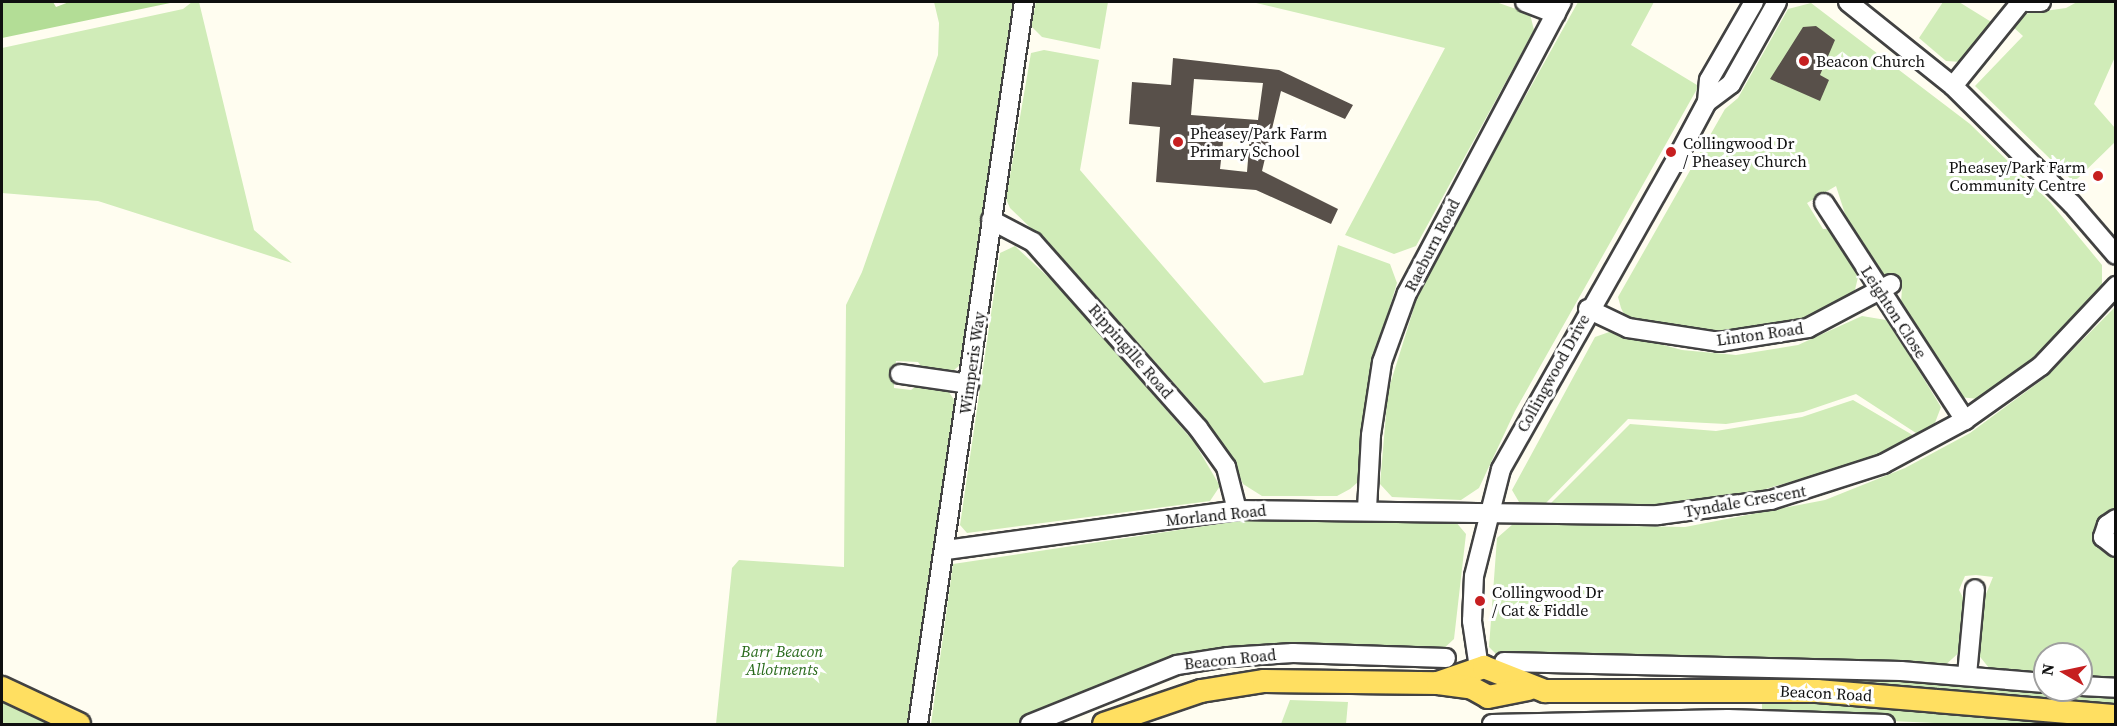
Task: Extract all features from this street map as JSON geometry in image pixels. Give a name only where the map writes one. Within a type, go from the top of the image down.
[{"type":"main road","name":"Beacon Road","points":[[1104,724],[1201,691],[1264,681],[1438,683],[1487,678],[1535,688],[1577,692],[1817,691],[2115,716]]},
{"type":"main road","points":[[2,688],[79,724]]},
{"type":"street","name":"Wimperis Way","points":[[918,724],[946,550],[990,220],[1024,2]]},
{"type":"street","points":[[1525,2],[1559,8]]},
{"type":"street","name":"Collingwood Drive","points":[[1492,724],[1487,678],[1473,602],[1487,510],[1501,469],[1588,309],[1707,102],[1710,80],[1754,2]]},
{"type":"street","name":"Collingwood Drive","points":[[1707,102],[1731,84],[1777,2]]},
{"type":"street","points":[[1848,2],[1953,86],[2073,204],[2115,255]]},
{"type":"street","points":[[1953,86],[2021,2]]},
{"type":"street","points":[[2027,2],[2041,2]]},
{"type":"street","name":"Raeburn Road","points":[[1367,509],[1371,435],[1382,362],[1407,293],[1559,8]]},
{"type":"street","name":"Leighton Close","points":[[1824,203],[1886,287],[1965,420]]},
{"type":"street","name":"Rippingille Road","points":[[990,220],[1033,243],[1198,428],[1226,466],[1237,510]]},
{"type":"street","name":"Tyndale Crescent","points":[[1487,510],[1658,515],[1771,500],[1883,464],[1965,420],[2041,366],[2115,286]]},
{"type":"street","name":"Linton Road","points":[[1588,309],[1628,328],[1719,342],[1808,328],[1886,287]]},
{"type":"street","points":[[900,374],[969,384]]},
{"type":"street","name":"Morland Road","points":[[946,550],[1237,510],[1487,510]]},
{"type":"street","points":[[2115,519],[2107,525],[2103,537],[2115,547]]},
{"type":"street","points":[[1967,675],[1975,589]]},
{"type":"street","name":"Beacon Road","points":[[1030,724],[1177,665],[1293,653],[1369,662],[1446,658]]},
{"type":"street","name":"Beacon Road","points":[[1487,678],[1967,675],[2033,682]]},
{"type":"street","points":[[2093,687],[2115,688]]},
{"type":"street","name":"Beacon Road","points":[[1492,724],[1728,719],[1885,724]]},
{"type":"green space","points":[[2,2],[53,2],[56,7],[69,2],[175,2],[2,38]]},
{"type":"green space","points":[[192,2],[199,2],[254,230],[292,263],[98,201],[2,193],[2,48],[183,9]]},
{"type":"green space","name":"Barr Beacon Allotments","points":[[934,2],[1014,2],[961,364],[947,376],[925,371],[918,362],[896,361],[894,374],[894,388],[911,390],[920,383],[945,386],[956,403],[908,724],[716,724],[732,568],[739,560],[844,567],[846,305],[862,272],[938,55],[939,23]]},
{"type":"green space","points":[[1036,2],[1108,2],[1100,49],[1042,37],[1031,26]]},
{"type":"green space","points":[[1252,2],[1496,2],[1530,14],[1534,30],[1416,246],[1394,254],[1345,235],[1445,48]]},
{"type":"green space","points":[[1578,2],[1654,2],[1631,45],[1697,85],[1697,89],[1515,411],[1479,488],[1461,500],[1392,497],[1380,484],[1388,391],[1422,282]]},
{"type":"green space","points":[[1943,2],[1959,2],[1993,23],[1962,62],[1946,61],[1919,38]]},
{"type":"green space","points":[[2077,2],[2115,2],[2115,57],[2094,104],[2115,128],[2115,142],[2074,182],[1975,86],[2023,36],[2012,26],[2024,14],[2066,8]]},
{"type":"green space","points":[[1811,3],[1970,124],[2050,202],[2102,265],[2102,291],[2029,361],[1978,399],[1960,397],[1901,303],[1902,288],[1896,279],[1878,272],[1846,217],[1836,186],[1807,203],[1823,229],[1832,229],[1859,273],[1854,294],[1806,318],[1735,331],[1695,330],[1626,318],[1621,308],[1618,297],[1725,109],[1738,98],[1788,9]]},
{"type":"green space","points":[[1044,50],[1099,60],[1080,170],[1264,383],[1303,375],[1338,245],[1390,264],[1397,283],[1369,375],[1358,482],[1350,489],[1337,496],[1262,496],[1243,484],[1230,454],[1199,411],[1066,262],[1010,208],[1006,199],[1031,53]]},
{"type":"green space","points":[[1015,246],[1061,289],[1194,442],[1220,486],[1210,501],[967,533],[960,525],[1000,253]]},
{"type":"green space","points":[[2115,307],[2115,517],[2108,521],[2115,551],[2115,683],[2093,682],[2093,642],[2033,642],[2033,676],[1993,673],[1973,648],[1979,611],[1993,577],[1976,575],[1965,576],[1959,590],[1968,607],[1963,649],[1942,668],[1523,658],[1497,655],[1489,647],[1497,538],[1513,524],[1685,527],[1825,500],[1905,468],[1970,433],[2046,377]]},
{"type":"green space","points":[[1862,316],[1886,320],[1908,353],[1941,407],[1933,428],[1919,435],[1856,394],[1803,412],[1726,424],[1628,419],[1546,503],[1519,502],[1512,490],[1595,337],[1612,331],[1682,350],[1736,355],[1798,345]]},
{"type":"green space","points":[[1853,400],[1916,437],[1868,459],[1742,496],[1665,505],[1551,503],[1630,424],[1716,431],[1802,417]]},
{"type":"green space","points":[[1252,519],[1455,521],[1466,534],[1454,639],[1441,651],[1151,666],[1023,724],[931,724],[953,564]]},
{"type":"green space","points":[[1804,673],[2033,689],[2033,702],[2093,702],[2093,693],[2115,695],[2114,710],[1803,688]]},
{"type":"green space","points":[[2,699],[51,724],[2,724]]},
{"type":"green space","points":[[1290,700],[1348,702],[1346,724],[1281,724]]},
{"type":"green space","points":[[1762,702],[1863,705],[2115,724],[1956,724],[1762,715]]},
{"type":"building","name":"Beacon Church","points":[[1816,26],[1835,40],[1820,75],[1829,80],[1820,101],[1770,79],[1803,27]]},
{"type":"building","name":"Pheasey/Park Farm Primary School","points":[[1173,58],[1279,70],[1353,105],[1345,119],[1281,91],[1262,171],[1338,209],[1331,224],[1256,190],[1156,182],[1160,127],[1129,124],[1132,82],[1171,85]],"holes":[[[1194,79],[1263,83],[1258,120],[1191,115]],[[1224,133],[1250,135],[1247,172],[1220,169]]]},
{"type":"place","name":"Beacon Church","points":[[1804,61]]},
{"type":"place","name":"Pheasey/Park Farm Primary School","points":[[1178,142]]},
{"type":"place","name":"Collingwood Dr / Pheasey Church","points":[[1671,152]]},
{"type":"place","name":"Pheasey/Park Farm Community Centre","points":[[2098,176]]},
{"type":"place","name":"Collingwood Dr / Cat & Fiddle","points":[[1480,601]]}]
